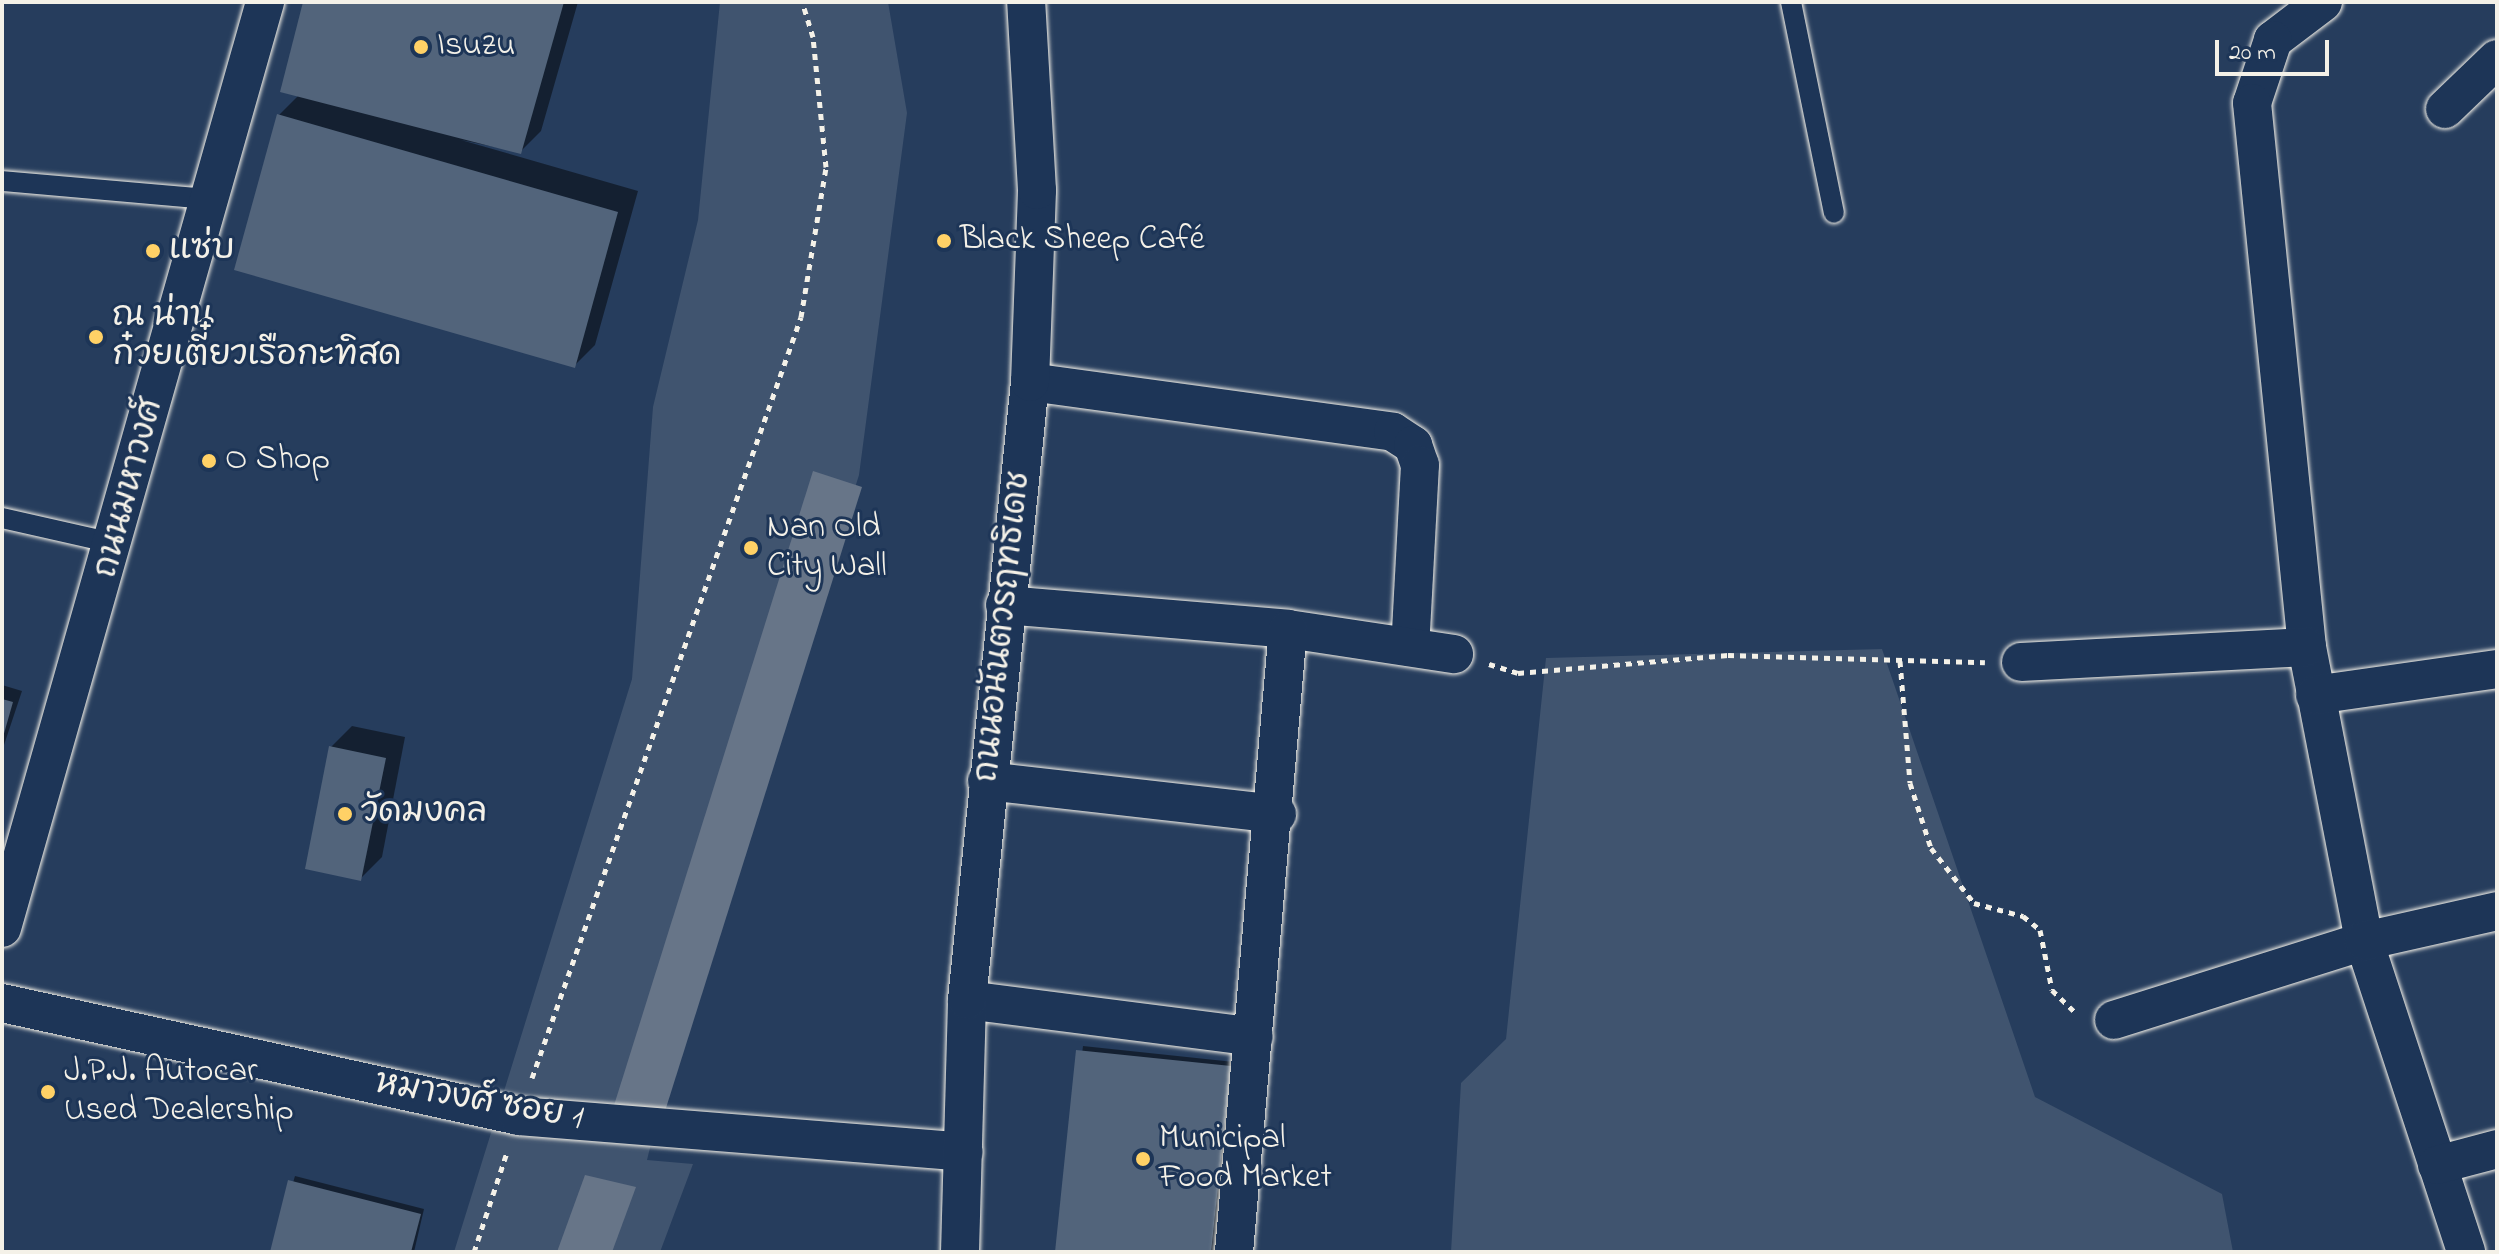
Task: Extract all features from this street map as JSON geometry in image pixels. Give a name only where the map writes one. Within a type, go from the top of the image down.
[{"type":"street","name":"ถนนมหาวงศ์","points":[[3,918],[117,544],[206,199],[265,2]]},
{"type":"street","name":"ถนนอนันตวรฤทธิเดช","points":[[960,1252],[967,1000],[1030,382],[1037,190],[1026,2]]},
{"type":"street","points":[[2323,2],[2273,40],[2252,103],[2307,647],[2364,941],[2466,1252]]},
{"type":"street","points":[[2445,109],[2497,59]]},
{"type":"street","points":[[1030,382],[1393,432],[1413,445],[1420,465],[1410,647]]},
{"type":"street","points":[[1005,605],[1288,629],[1454,654]]},
{"type":"street","points":[[1234,1252],[1277,814],[1288,629]]},
{"type":"street","points":[[2021,662],[2307,647]]},
{"type":"street","points":[[2315,695],[2497,669]]},
{"type":"street","points":[[987,781],[1277,814]]},
{"type":"street","points":[[2114,1020],[2364,941],[2497,911]]},
{"type":"street","points":[[967,1000],[1254,1037]]},
{"type":"street","name":"หมาวงศ์ ซอย 1","points":[[2,1003],[519,1116],[964,1152]]},
{"type":"street","points":[[2437,1165],[2497,1149]]},
{"type":"lane","points":[[1791,2],[1834,213]]},
{"type":"lane","points":[[2,181],[206,199]]},
{"type":"lane","points":[[2,518],[117,544]]},
{"type":"path","points":[[474,1252],[519,1116],[801,317],[826,167],[813,37],[802,2]]},
{"type":"path","points":[[1454,654],[1518,673],[1686,655],[2021,662]]},
{"type":"path","points":[[1900,661],[1910,783],[1943,871],[1974,903],[2023,916],[2040,930],[2052,990],[2064,1006],[2086,1019],[2114,1020]]},
{"type":"shaded area","points":[[720,2],[888,2],[907,113],[859,475],[657,1119],[647,1160],[693,1164],[660,1252],[454,1252],[632,679],[653,407],[698,220]]},
{"type":"shaded area","points":[[813,471],[862,487],[660,1127],[611,1115]]},
{"type":"shaded area","points":[[1882,649],[2035,1097],[2222,1194],[2233,1252],[1451,1252],[1461,1083],[1506,1039],[1546,658]]},
{"type":"shaded area","points":[[585,1175],[636,1187],[612,1252],[557,1252]]},
{"type":"building","name":"Isuzu","points":[[303,2],[564,2],[521,154],[280,92]]},
{"type":"building","points":[[277,114],[618,212],[575,368],[234,270]]},
{"type":"building","points":[[2,699],[13,702],[3,737],[2,737]]},
{"type":"building","name":"วัดมงคล","points":[[329,746],[386,758],[361,881],[305,869]]},
{"type":"building","name":"Municipal Food Market","points":[[1076,1050],[1231,1066],[1211,1252],[1055,1252]]},
{"type":"building","points":[[288,1180],[421,1214],[411,1252],[270,1252]]},
{"type":"place","name":"Isuzu","points":[[421,47]]},
{"type":"place","name":"Black Sheep Café","points":[[944,241]]},
{"type":"place","name":"แซ่บ","points":[[153,251]]},
{"type":"place","name":"ณ น่าน ก๋วยเตี๋ยวเรือกะทิสด","points":[[96,337]]},
{"type":"place","name":"O Shop","points":[[209,461]]},
{"type":"place","name":"Nan Old City Wall","points":[[751,548]]},
{"type":"place","name":"วัดมงคล","points":[[345,814]]},
{"type":"place","name":"J.P.J. Autocar Used Dealership","points":[[48,1092]]},
{"type":"place","name":"Municipal Food Market","points":[[1143,1159]]}]
